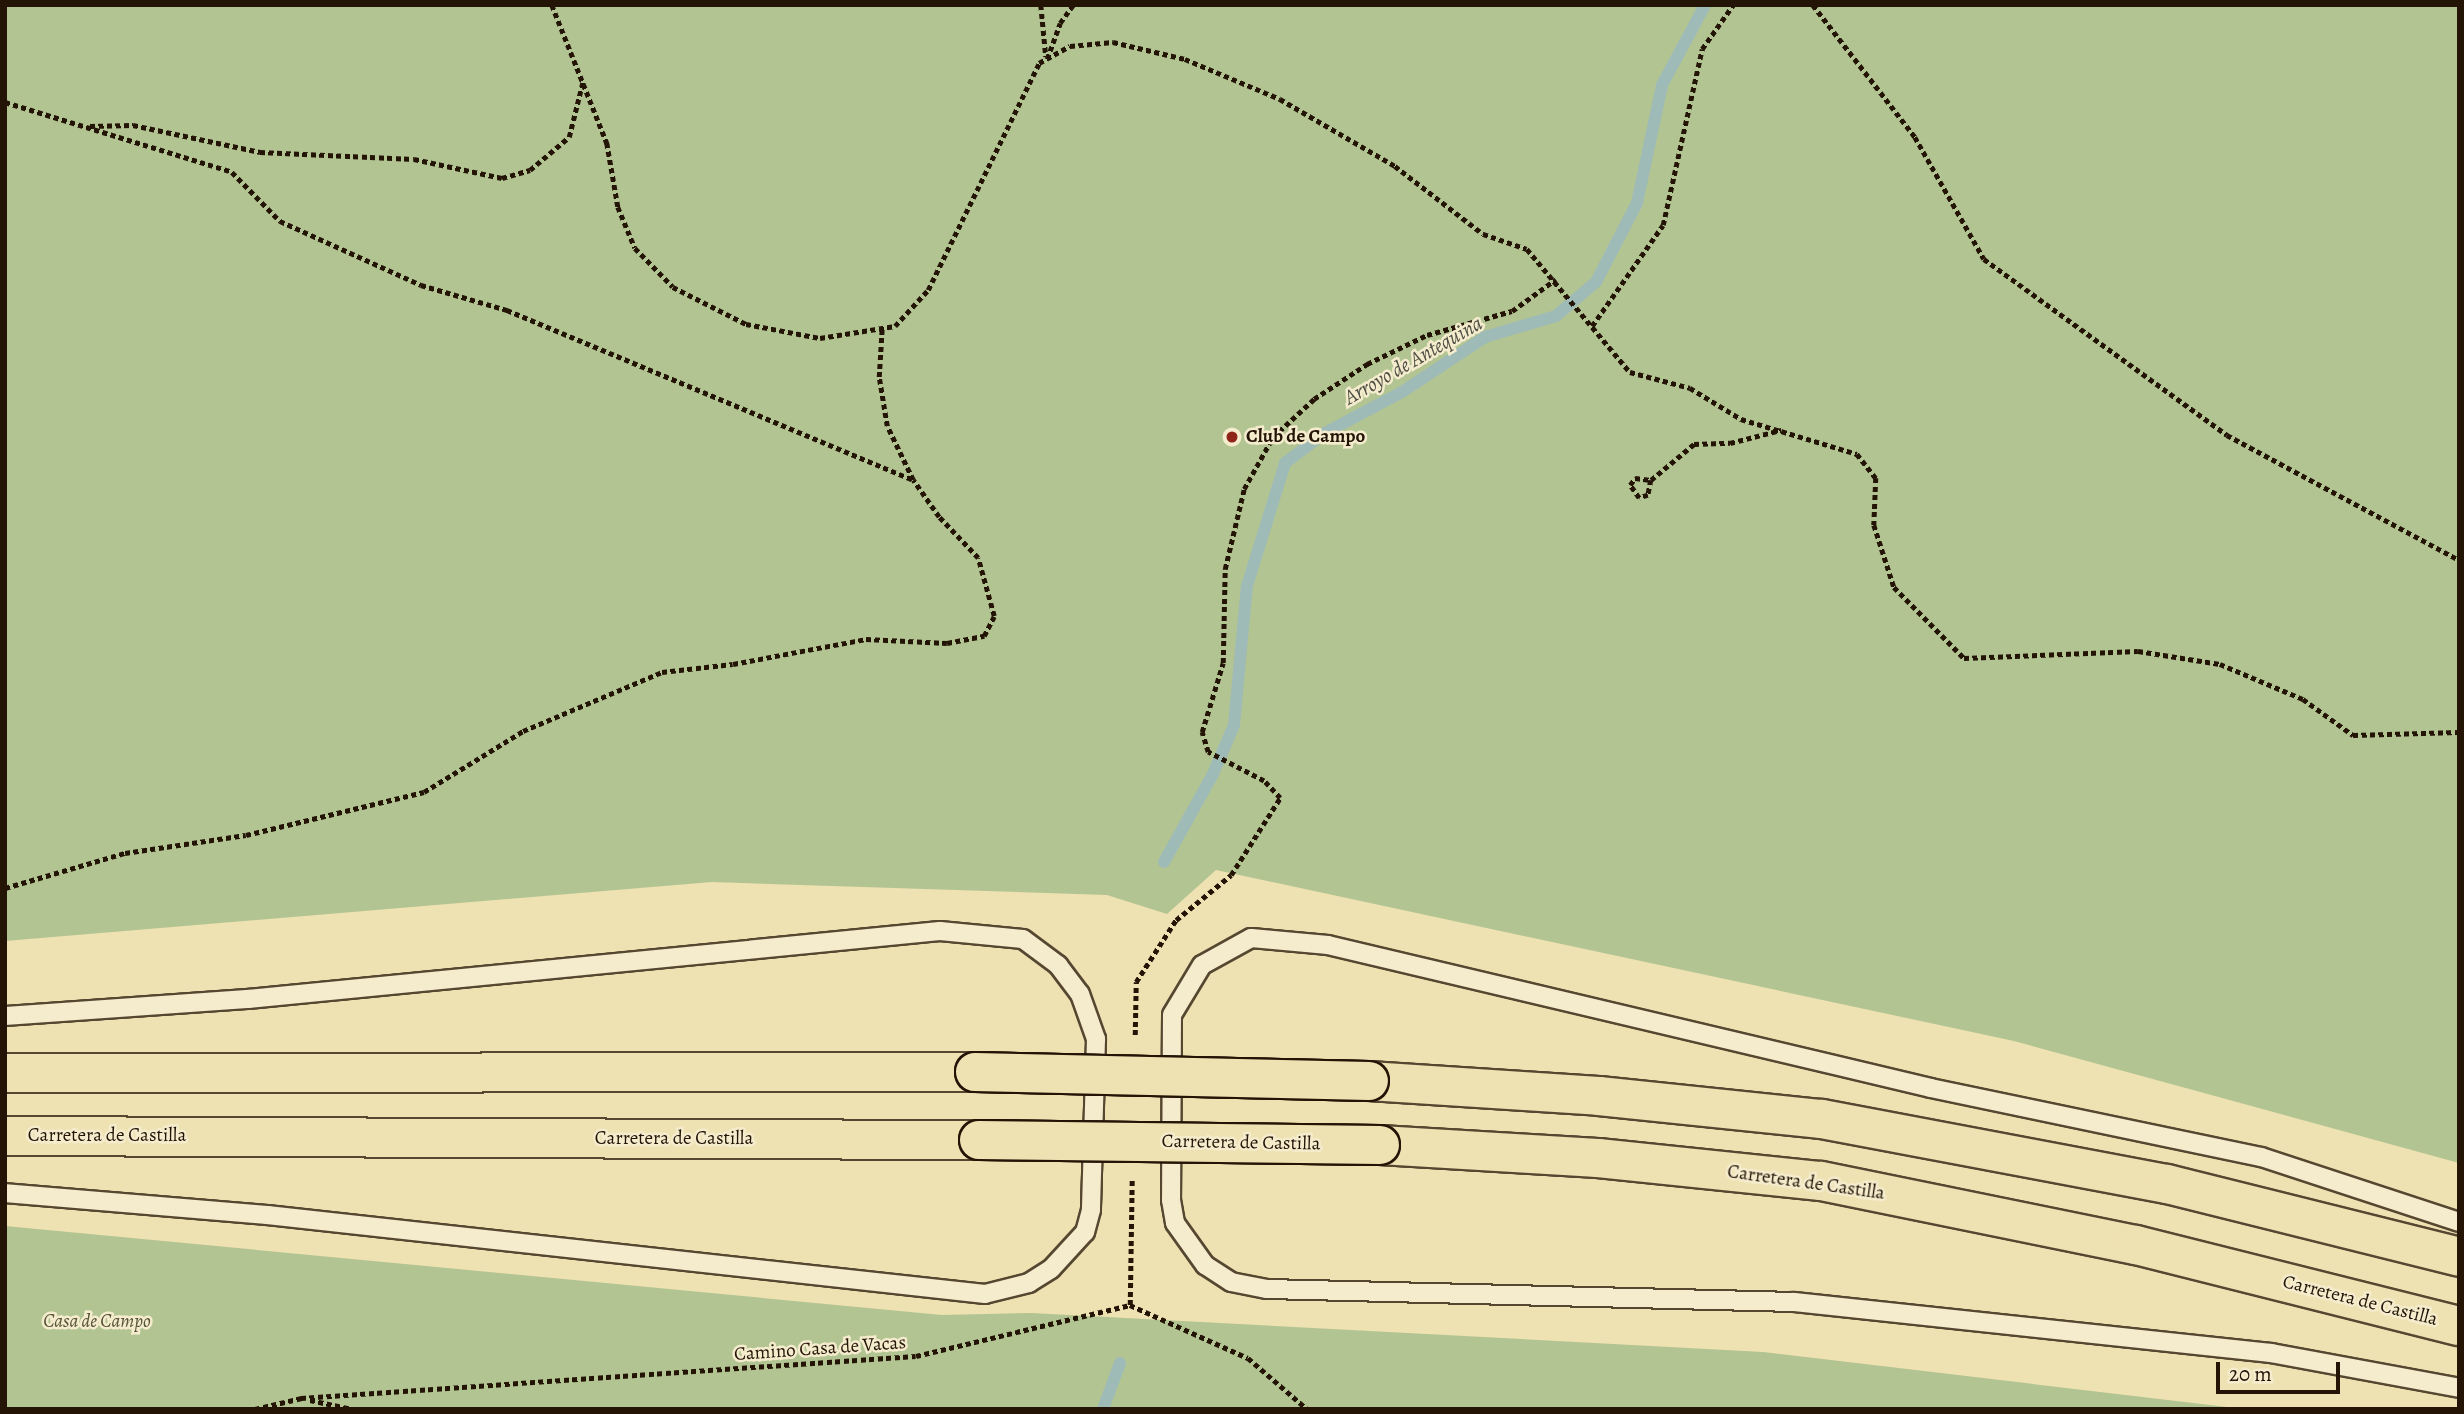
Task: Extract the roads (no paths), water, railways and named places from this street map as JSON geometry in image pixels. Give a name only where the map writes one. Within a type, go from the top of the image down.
[{"type":"highway","points":[[5,1073],[975,1072],[1369,1081],[1600,1096],[1822,1119],[2167,1184],[2459,1257]]},
{"type":"highway","name":"Carretera de Castilla","points":[[5,1136],[979,1140],[1380,1145],[1598,1158],[1821,1181],[2136,1245],[2459,1326]]},
{"type":"lane","points":[[5,1016],[248,999],[940,930],[1023,939],[1058,965],[1080,994],[1096,1040],[1091,1210],[1085,1232],[1051,1269],[1029,1283],[985,1294],[267,1215],[5,1193]]},
{"type":"lane","points":[[2459,1222],[2261,1157],[1931,1088],[1328,945],[1251,938],[1202,965],[1172,1015],[1171,1200],[1175,1223],[1205,1265],[1231,1282],[1267,1289],[1794,1302],[2271,1353],[2459,1388]]},
{"type":"waterway","name":"Arroyo de Antequina","points":[[1164,862],[1213,774],[1234,725],[1247,586],[1285,463],[1323,434],[1402,392],[1485,337],[1556,316],[1596,282],[1637,203],[1662,85],[1705,5]]},
{"type":"waterway","name":"Arroyo de Antequina","points":[[1103,1409],[1120,1363]]},
{"type":"place","name":"Club de Campo","points":[[1232,437]]},
{"type":"park label","name":"Casa de Campo","points":[[97,1322]]}]
